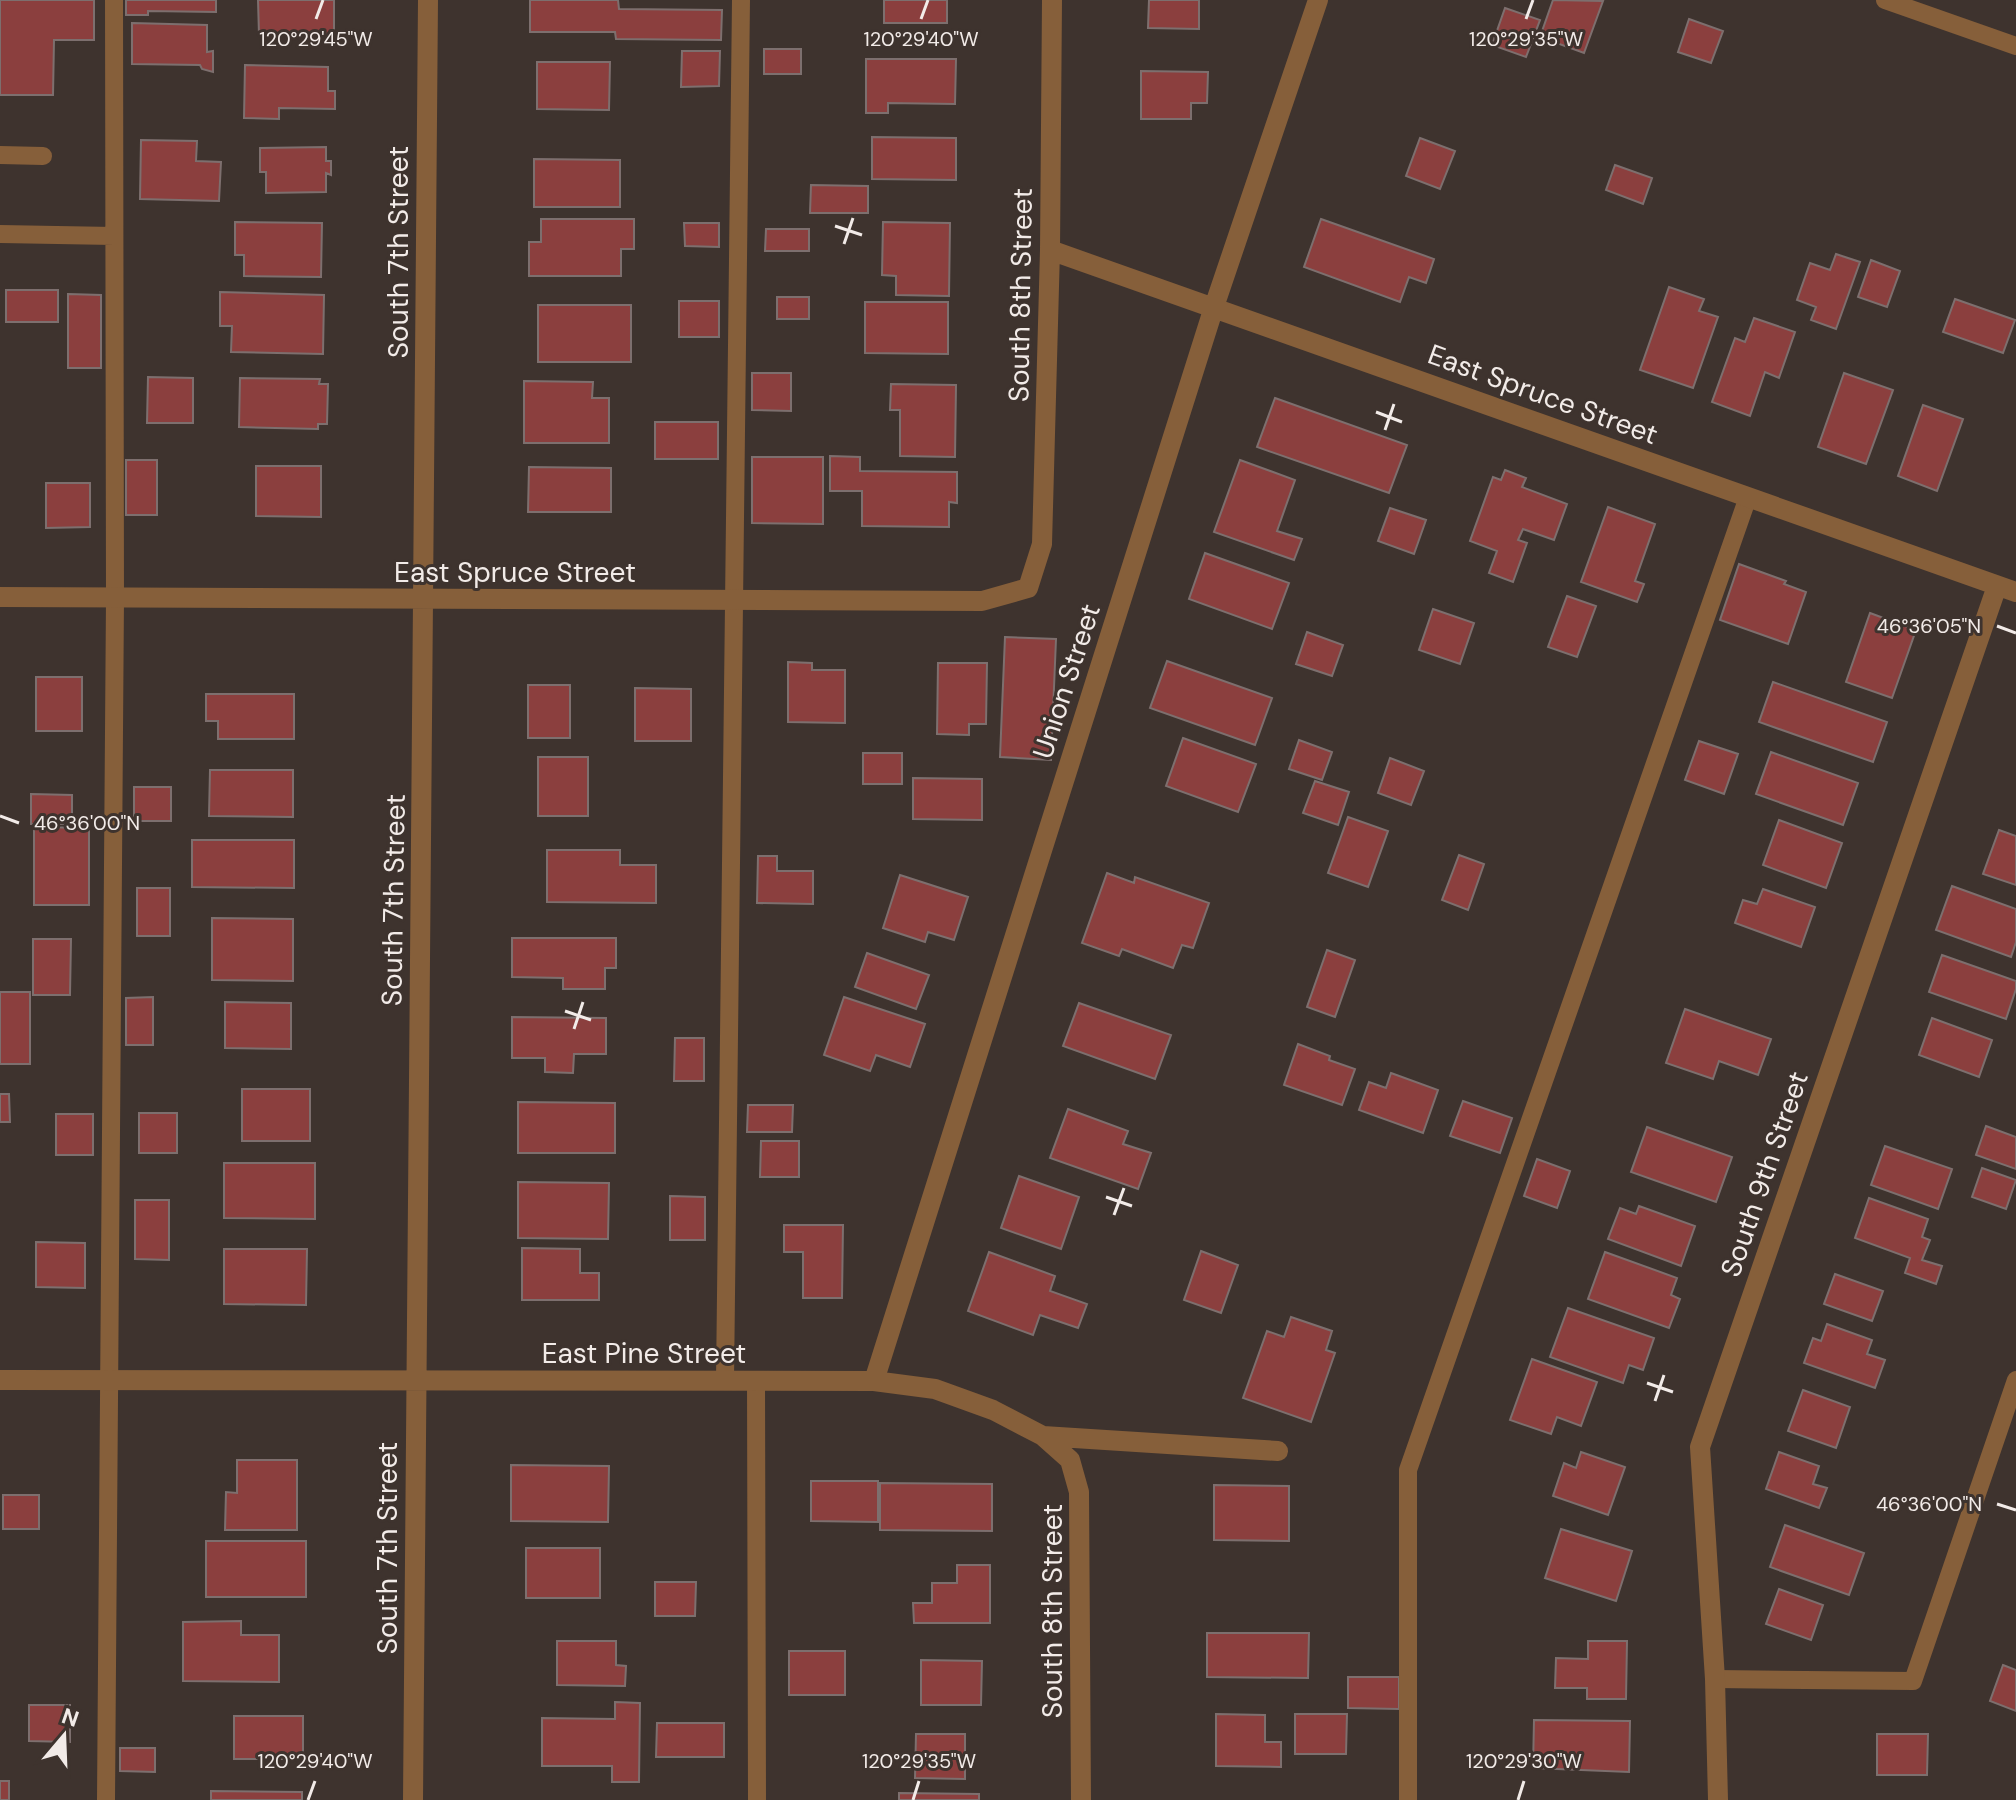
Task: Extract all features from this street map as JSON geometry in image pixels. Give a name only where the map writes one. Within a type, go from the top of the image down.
[{"type":"street","name":"South 7th Street","points":[[413,1800],[428,0]]},
{"type":"street","name":"South 8th Street","points":[[1028,588],[1042,544],[1050,250],[1052,0]]},
{"type":"street","name":"Union Street","points":[[874,1381],[1214,307],[1318,0]]},
{"type":"street","name":"East Spruce Street","points":[[1050,250],[2006,589]]},
{"type":"street","name":"East Spruce Street","points":[[0,597],[982,601],[1028,588]]},
{"type":"street","name":"South 9th Street","points":[[1718,1800],[1715,1679],[1700,1447],[2006,589]]},
{"type":"street","name":"East Pine Street","points":[[0,1380],[874,1381],[935,1389],[993,1410],[1043,1436],[1278,1451]]},
{"type":"street","name":"South 8th Street","points":[[1043,1436],[1070,1460],[1079,1492],[1081,1800]]},
{"type":"lane","points":[[106,1800],[115,598],[114,0]]},
{"type":"lane","points":[[725,1381],[741,0]]},
{"type":"lane","points":[[1885,0],[2016,46]]},
{"type":"lane","points":[[0,155],[43,156]]},
{"type":"lane","points":[[0,234],[114,236]]},
{"type":"lane","points":[[1408,1800],[1408,1470],[1748,497]]},
{"type":"lane","points":[[1715,1679],[1913,1681],[2016,1380]]},
{"type":"lane","points":[[756,1381],[757,1800]]},
{"type":"building","points":[[0,0],[94,0],[94,40],[54,40],[53,95],[0,95]]},
{"type":"building","points":[[126,0],[216,0],[216,12],[148,11],[148,15],[126,15]]},
{"type":"building","points":[[258,0],[334,0],[334,35],[259,35]]},
{"type":"building","points":[[530,0],[618,0],[619,9],[722,10],[721,40],[616,39],[615,32],[530,32]]},
{"type":"building","points":[[884,0],[947,0],[947,23],[884,23]]},
{"type":"building","points":[[1149,0],[1199,0],[1199,29],[1148,28]]},
{"type":"building","points":[[1553,0],[1603,1],[1584,53],[1540,37]]},
{"type":"building","points":[[1505,8],[1540,20],[1526,57],[1492,45]]},
{"type":"building","points":[[1689,19],[1723,31],[1711,63],[1678,52]]},
{"type":"building","points":[[132,23],[207,25],[207,52],[213,51],[213,72],[202,69],[200,65],[132,64]]},
{"type":"building","points":[[764,49],[801,49],[801,74],[764,74]]},
{"type":"building","points":[[682,51],[720,51],[719,86],[681,87]]},
{"type":"building","points":[[866,59],[956,59],[955,104],[888,103],[888,113],[866,113]]},
{"type":"building","points":[[537,62],[610,62],[609,110],[537,109]]},
{"type":"building","points":[[245,65],[328,67],[328,91],[335,91],[335,109],[279,108],[279,119],[244,118]]},
{"type":"building","points":[[1141,71],[1208,72],[1207,103],[1191,103],[1191,119],[1141,119]]},
{"type":"building","points":[[872,137],[956,138],[956,180],[872,179]]},
{"type":"building","points":[[1420,138],[1455,151],[1440,189],[1406,176]]},
{"type":"building","points":[[141,140],[197,141],[196,161],[221,162],[219,201],[140,199]]},
{"type":"building","points":[[326,147],[326,161],[331,161],[331,175],[326,173],[326,192],[266,193],[266,172],[260,172],[260,148]]},
{"type":"building","points":[[534,159],[620,160],[620,207],[534,207]]},
{"type":"building","points":[[1615,165],[1652,178],[1643,204],[1606,190]]},
{"type":"building","points":[[811,185],[868,186],[868,213],[810,213]]},
{"type":"building","points":[[541,219],[634,219],[634,249],[621,249],[621,276],[529,276],[529,242],[541,242]]},
{"type":"building","points":[[1321,219],[1434,259],[1426,283],[1409,277],[1400,302],[1304,267]]},
{"type":"building","points":[[235,222],[322,223],[321,277],[244,276],[244,255],[235,255]]},
{"type":"building","points":[[883,222],[950,223],[949,296],[896,295],[896,276],[882,275]]},
{"type":"building","points":[[684,223],[719,223],[719,247],[685,246]]},
{"type":"building","points":[[766,229],[809,229],[809,251],[765,251]]},
{"type":"building","points":[[1836,254],[1860,262],[1836,329],[1811,320],[1816,307],[1797,300],[1810,263],[1830,270]]},
{"type":"building","points":[[1871,260],[1900,271],[1887,307],[1858,297]]},
{"type":"building","points":[[1669,287],[1704,299],[1699,311],[1718,317],[1693,388],[1640,370]]},
{"type":"building","points":[[6,290],[58,290],[58,322],[6,322]]},
{"type":"building","points":[[220,292],[324,295],[323,354],[231,352],[232,326],[220,326]]},
{"type":"building","points":[[68,294],[101,295],[101,368],[68,368]]},
{"type":"building","points":[[777,297],[809,297],[809,319],[777,319]]},
{"type":"building","points":[[1955,299],[2015,320],[2003,353],[1943,332]]},
{"type":"building","points":[[679,301],[719,301],[719,337],[679,337]]},
{"type":"building","points":[[865,302],[948,302],[948,354],[865,353]]},
{"type":"building","points":[[538,305],[631,305],[631,362],[538,362]]},
{"type":"building","points":[[1754,318],[1795,332],[1779,378],[1765,372],[1750,416],[1712,402],[1735,338],[1745,342]]},
{"type":"building","points":[[752,373],[791,373],[791,411],[752,410]]},
{"type":"building","points":[[1844,373],[1893,390],[1866,464],[1818,447]]},
{"type":"building","points":[[148,377],[193,378],[193,423],[147,423]]},
{"type":"building","points":[[240,378],[320,379],[319,384],[328,384],[327,424],[318,424],[318,429],[239,427]]},
{"type":"building","points":[[524,381],[593,382],[592,398],[609,398],[609,443],[524,443]]},
{"type":"building","points":[[891,384],[956,385],[955,457],[900,456],[900,410],[890,410]]},
{"type":"building","points":[[1275,398],[1407,445],[1389,493],[1257,447]]},
{"type":"building","points":[[1923,405],[1963,419],[1937,491],[1898,476]]},
{"type":"building","points":[[655,422],[718,422],[718,459],[655,459]]},
{"type":"building","points":[[830,456],[860,457],[860,471],[957,472],[957,503],[949,502],[949,527],[862,526],[862,491],[830,491]]},
{"type":"building","points":[[752,457],[823,457],[823,524],[752,523]]},
{"type":"building","points":[[126,460],[157,460],[157,515],[126,515]]},
{"type":"building","points":[[1240,460],[1295,480],[1277,531],[1302,539],[1294,560],[1214,532]]},
{"type":"building","points":[[256,466],[321,466],[321,517],[256,516]]},
{"type":"building","points":[[529,467],[611,468],[611,512],[528,512]]},
{"type":"building","points":[[1505,470],[1526,478],[1522,487],[1567,504],[1554,540],[1523,529],[1518,540],[1527,543],[1513,582],[1489,573],[1497,551],[1470,541],[1493,477],[1501,480]]},
{"type":"building","points":[[46,483],[90,483],[90,527],[46,528]]},
{"type":"building","points":[[1608,507],[1655,524],[1635,581],[1644,584],[1637,602],[1581,582]]},
{"type":"building","points":[[1390,508],[1426,520],[1414,554],[1378,541]]},
{"type":"building","points":[[1205,553],[1289,583],[1272,629],[1189,599]]},
{"type":"building","points":[[1739,564],[1786,581],[1784,584],[1806,592],[1788,644],[1720,620]]},
{"type":"building","points":[[1567,596],[1596,606],[1577,657],[1548,647]]},
{"type":"building","points":[[1433,609],[1474,623],[1460,664],[1419,650]]},
{"type":"building","points":[[1870,613],[1916,630],[1892,698],[1846,682]]},
{"type":"building","points":[[1307,632],[1343,645],[1332,676],[1296,664]]},
{"type":"building","points":[[1005,637],[1056,639],[1051,760],[1000,757]]},
{"type":"building","points":[[1167,661],[1272,698],[1255,745],[1150,708]]},
{"type":"building","points":[[788,662],[812,663],[812,670],[845,670],[845,723],[788,722]]},
{"type":"building","points":[[938,663],[987,663],[986,724],[969,724],[969,735],[937,734]]},
{"type":"building","points":[[36,677],[82,677],[82,731],[36,731]]},
{"type":"building","points":[[1773,682],[1887,722],[1873,762],[1759,722]]},
{"type":"building","points":[[528,685],[570,685],[570,738],[528,738]]},
{"type":"building","points":[[635,688],[691,689],[691,741],[635,741]]},
{"type":"building","points":[[206,694],[294,694],[294,739],[218,739],[218,721],[206,721]]},
{"type":"building","points":[[1183,738],[1256,764],[1238,812],[1166,786]]},
{"type":"building","points":[[1299,740],[1332,752],[1322,780],[1289,769]]},
{"type":"building","points":[[1699,741],[1738,754],[1724,794],[1685,780]]},
{"type":"building","points":[[1771,752],[1858,783],[1843,825],[1756,794]]},
{"type":"building","points":[[863,753],[902,753],[902,784],[863,784]]},
{"type":"building","points":[[538,757],[588,757],[588,816],[538,816]]},
{"type":"building","points":[[1390,758],[1424,771],[1411,805],[1378,793]]},
{"type":"building","points":[[210,770],[293,770],[293,817],[209,816]]},
{"type":"building","points":[[913,778],[982,779],[982,820],[913,819]]},
{"type":"building","points":[[1315,781],[1349,792],[1338,825],[1303,813]]},
{"type":"building","points":[[134,787],[171,787],[171,821],[134,821]]},
{"type":"building","points":[[31,794],[72,795],[72,824],[31,824]]},
{"type":"building","points":[[1348,817],[1388,831],[1368,887],[1328,873]]},
{"type":"building","points":[[1779,820],[1842,843],[1826,888],[1763,865]]},
{"type":"building","points":[[34,827],[89,828],[89,905],[34,905]]},
{"type":"building","points":[[1999,830],[2016,836],[2016,885],[1983,874]]},
{"type":"building","points":[[192,840],[294,840],[294,888],[192,887]]},
{"type":"building","points":[[547,850],[620,850],[620,865],[656,865],[656,903],[547,902]]},
{"type":"building","points":[[1459,855],[1484,864],[1468,910],[1442,900]]},
{"type":"building","points":[[758,856],[777,856],[777,871],[813,871],[813,904],[757,903]]},
{"type":"building","points":[[1107,873],[1134,883],[1135,877],[1209,903],[1193,948],[1182,945],[1173,968],[1122,949],[1119,956],[1082,943]]},
{"type":"building","points":[[900,875],[968,897],[954,940],[928,932],[925,942],[883,928]]},
{"type":"building","points":[[1952,886],[2016,909],[2016,942],[2011,957],[1936,930]]},
{"type":"building","points":[[137,888],[170,888],[170,936],[137,936]]},
{"type":"building","points":[[1763,889],[1815,907],[1801,947],[1735,923],[1743,900],[1757,904]]},
{"type":"building","points":[[212,918],[293,919],[293,981],[212,980]]},
{"type":"building","points":[[512,938],[616,938],[616,968],[605,968],[605,989],[563,989],[563,978],[512,977]]},
{"type":"building","points":[[33,939],[71,939],[70,995],[33,995]]},
{"type":"building","points":[[1327,950],[1355,960],[1335,1017],[1307,1007]]},
{"type":"building","points":[[867,953],[929,975],[916,1009],[855,987]]},
{"type":"building","points":[[1942,955],[2016,981],[2006,1019],[1929,992]]},
{"type":"building","points":[[0,992],[30,992],[30,1064],[0,1064]]},
{"type":"building","points":[[153,997],[153,1045],[126,1045],[126,998]]},
{"type":"building","points":[[844,997],[925,1024],[910,1067],[876,1055],[870,1071],[824,1055]]},
{"type":"building","points":[[225,1002],[291,1003],[291,1049],[225,1048]]},
{"type":"building","points":[[1079,1003],[1171,1035],[1155,1079],[1063,1046]]},
{"type":"building","points":[[1685,1009],[1771,1039],[1758,1075],[1719,1061],[1713,1079],[1666,1063]]},
{"type":"building","points":[[512,1017],[606,1018],[606,1054],[574,1054],[573,1073],[545,1072],[545,1058],[512,1058]]},
{"type":"building","points":[[1932,1018],[1992,1040],[1979,1077],[1919,1055]]},
{"type":"building","points":[[675,1038],[704,1038],[704,1081],[674,1081]]},
{"type":"building","points":[[1298,1044],[1355,1069],[1342,1105],[1284,1085]]},
{"type":"building","points":[[1391,1073],[1438,1090],[1423,1133],[1359,1110],[1369,1082],[1386,1088]]},
{"type":"building","points":[[242,1089],[310,1089],[310,1141],[242,1141]]},
{"type":"building","points":[[0,1094],[9,1094],[10,1122],[0,1122]]},
{"type":"building","points":[[1463,1101],[1512,1118],[1500,1153],[1450,1136]]},
{"type":"building","points":[[518,1102],[615,1103],[615,1153],[518,1153]]},
{"type":"building","points":[[748,1105],[793,1105],[792,1132],[747,1132]]},
{"type":"building","points":[[1068,1109],[1128,1131],[1123,1144],[1151,1153],[1138,1189],[1050,1158]]},
{"type":"building","points":[[139,1113],[177,1113],[177,1153],[139,1153]]},
{"type":"building","points":[[56,1114],[93,1114],[93,1155],[56,1155]]},
{"type":"building","points":[[1986,1126],[2016,1137],[2016,1169],[1976,1155]]},
{"type":"building","points":[[1647,1127],[1732,1157],[1716,1202],[1631,1172]]},
{"type":"building","points":[[761,1141],[799,1141],[799,1177],[760,1177]]},
{"type":"building","points":[[1885,1146],[1952,1169],[1938,1209],[1871,1185]]},
{"type":"building","points":[[1537,1159],[1570,1171],[1557,1208],[1524,1196]]},
{"type":"building","points":[[224,1163],[315,1163],[315,1219],[224,1218]]},
{"type":"building","points":[[1982,1168],[2016,1180],[2006,1209],[1972,1197]]},
{"type":"building","points":[[1019,1176],[1079,1197],[1061,1249],[1001,1228]]},
{"type":"building","points":[[518,1182],[609,1183],[608,1239],[518,1238]]},
{"type":"building","points":[[670,1196],[705,1197],[705,1240],[670,1240]]},
{"type":"building","points":[[1869,1198],[1928,1219],[1922,1237],[1930,1240],[1922,1260],[1942,1266],[1936,1284],[1905,1273],[1910,1258],[1855,1238]]},
{"type":"building","points":[[135,1200],[169,1200],[169,1260],[135,1259]]},
{"type":"building","points":[[1639,1206],[1695,1226],[1681,1266],[1608,1239],[1620,1208],[1636,1214]]},
{"type":"building","points":[[784,1225],[843,1225],[842,1298],[803,1298],[803,1252],[784,1252]]},
{"type":"building","points":[[36,1242],[85,1243],[85,1288],[36,1287]]},
{"type":"building","points":[[522,1248],[580,1249],[580,1273],[599,1273],[599,1300],[522,1300]]},
{"type":"building","points":[[224,1249],[307,1249],[306,1305],[224,1304]]},
{"type":"building","points":[[1201,1251],[1238,1265],[1221,1313],[1184,1300]]},
{"type":"building","points":[[989,1252],[1055,1276],[1050,1291],[1087,1304],[1078,1328],[1040,1315],[1033,1335],[968,1311]]},
{"type":"building","points":[[1605,1252],[1677,1278],[1671,1295],[1680,1299],[1669,1328],[1588,1299]]},
{"type":"building","points":[[1835,1274],[1883,1291],[1872,1321],[1824,1304]]},
{"type":"building","points":[[1568,1308],[1654,1338],[1643,1370],[1629,1365],[1623,1383],[1550,1357]]},
{"type":"building","points":[[1291,1317],[1332,1331],[1326,1350],[1335,1353],[1311,1422],[1243,1398],[1267,1331],[1284,1337]]},
{"type":"building","points":[[1827,1324],[1872,1340],[1867,1354],[1885,1360],[1875,1388],[1804,1363],[1813,1338],[1821,1341]]},
{"type":"building","points":[[1532,1359],[1597,1382],[1581,1426],[1557,1417],[1551,1434],[1510,1420]]},
{"type":"building","points":[[1803,1390],[1850,1407],[1836,1448],[1788,1431]]},
{"type":"building","points":[[1581,1452],[1625,1467],[1608,1515],[1553,1496],[1564,1463],[1576,1468]]},
{"type":"building","points":[[1779,1452],[1819,1466],[1813,1484],[1827,1488],[1819,1508],[1766,1489]]},
{"type":"building","points":[[237,1460],[297,1460],[297,1530],[225,1530],[226,1492],[237,1493]]},
{"type":"building","points":[[511,1465],[609,1466],[608,1522],[511,1521]]},
{"type":"building","points":[[811,1481],[878,1481],[878,1522],[811,1521]]},
{"type":"building","points":[[880,1483],[992,1484],[992,1531],[880,1530]]},
{"type":"building","points":[[1214,1485],[1289,1486],[1289,1541],[1214,1540]]},
{"type":"building","points":[[3,1495],[39,1495],[39,1529],[3,1529]]},
{"type":"building","points":[[1785,1525],[1864,1553],[1849,1595],[1770,1567]]},
{"type":"building","points":[[1561,1529],[1632,1551],[1616,1601],[1545,1578]]},
{"type":"building","points":[[206,1541],[306,1541],[306,1597],[206,1597]]},
{"type":"building","points":[[526,1548],[600,1548],[600,1598],[526,1598]]},
{"type":"building","points":[[957,1565],[990,1565],[990,1623],[914,1623],[913,1603],[932,1603],[932,1583],[957,1583]]},
{"type":"building","points":[[655,1582],[696,1582],[695,1616],[655,1616]]},
{"type":"building","points":[[1779,1589],[1823,1605],[1811,1640],[1766,1624]]},
{"type":"building","points":[[241,1621],[241,1635],[279,1635],[279,1682],[183,1681],[183,1622]]},
{"type":"building","points":[[1207,1633],[1309,1633],[1308,1678],[1207,1677]]},
{"type":"building","points":[[557,1641],[616,1641],[616,1665],[626,1666],[625,1686],[557,1685]]},
{"type":"building","points":[[1588,1641],[1627,1641],[1626,1699],[1587,1699],[1587,1688],[1555,1688],[1556,1658],[1588,1659]]},
{"type":"building","points":[[789,1651],[845,1651],[845,1695],[789,1695]]},
{"type":"building","points":[[921,1660],[982,1661],[981,1705],[921,1705]]},
{"type":"building","points":[[2003,1665],[2016,1670],[2016,1711],[1990,1701]]},
{"type":"building","points":[[1348,1677],[1399,1677],[1399,1709],[1348,1708]]},
{"type":"building","points":[[615,1702],[640,1703],[639,1782],[612,1782],[612,1766],[542,1766],[542,1718],[615,1719]]},
{"type":"building","points":[[29,1705],[70,1705],[70,1742],[29,1741]]},
{"type":"building","points":[[1216,1714],[1265,1715],[1265,1742],[1281,1742],[1281,1767],[1216,1766]]},
{"type":"building","points":[[1295,1714],[1347,1714],[1346,1754],[1295,1754]]},
{"type":"building","points":[[234,1716],[303,1716],[303,1759],[234,1759]]},
{"type":"building","points":[[1534,1720],[1630,1721],[1629,1772],[1533,1768]]},
{"type":"building","points":[[657,1723],[724,1723],[724,1757],[656,1757]]},
{"type":"building","points":[[916,1734],[965,1734],[965,1779],[915,1778]]},
{"type":"building","points":[[1877,1734],[1928,1734],[1927,1775],[1877,1775]]},
{"type":"building","points":[[120,1748],[155,1748],[155,1772],[120,1771]]},
{"type":"building","points":[[0,1781],[9,1781],[9,1800],[0,1800]]},
{"type":"building","points":[[211,1791],[302,1792],[302,1800],[211,1800]]},
{"type":"building","points":[[899,1793],[979,1794],[979,1800],[899,1800]]}]
